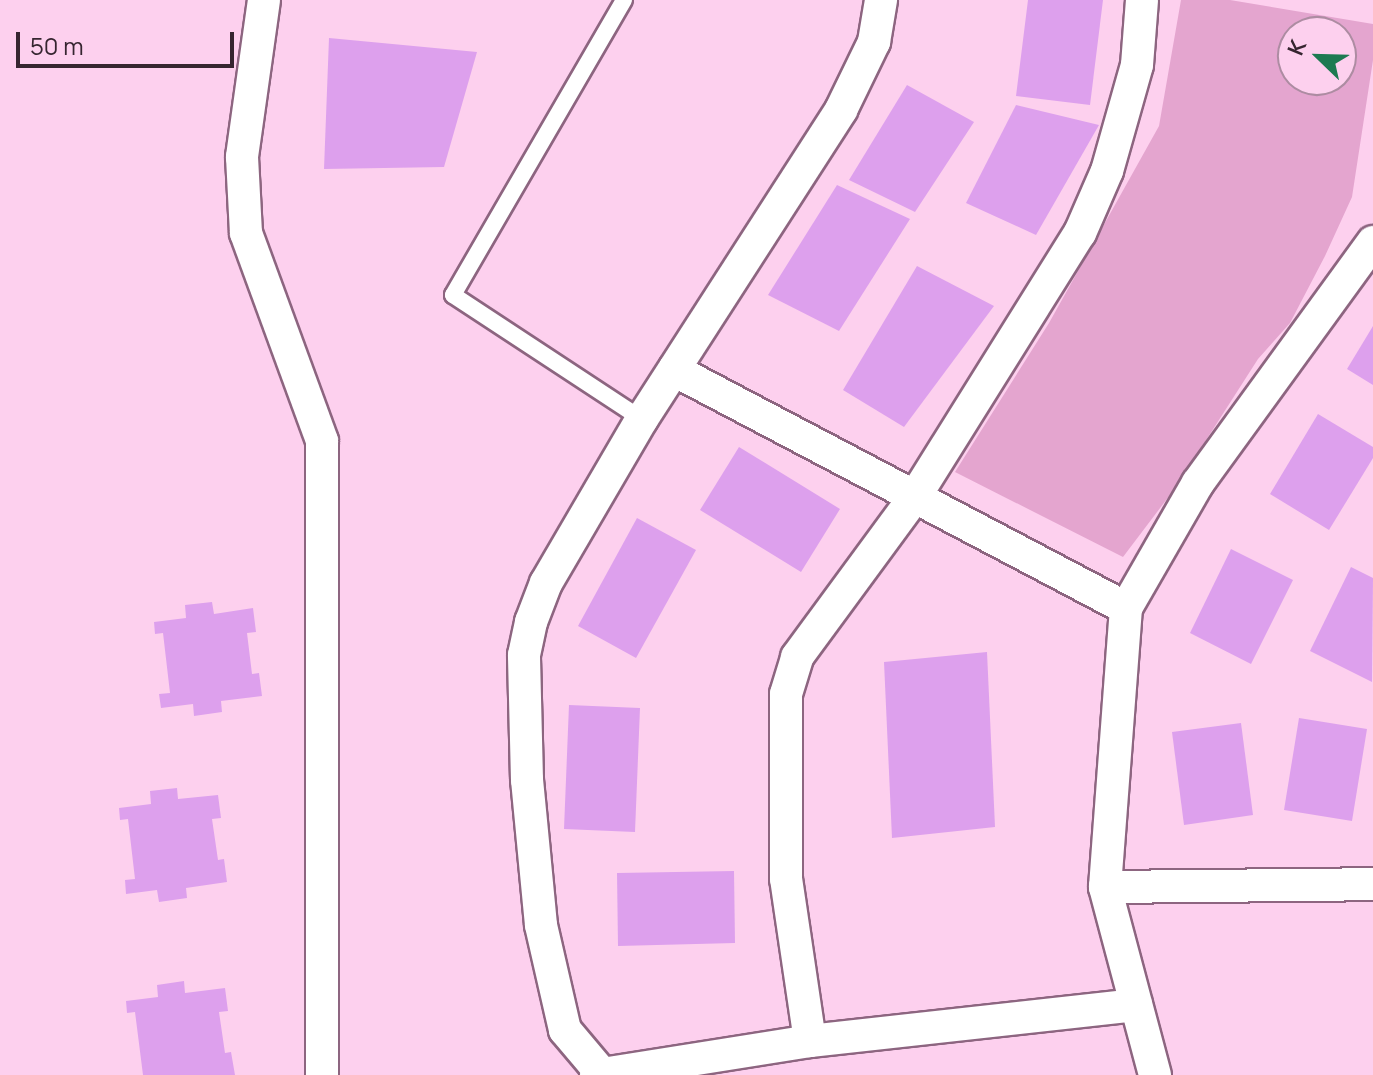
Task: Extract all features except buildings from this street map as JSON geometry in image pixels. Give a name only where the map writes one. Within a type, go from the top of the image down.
[{"type":"street","points":[[264,0],[242,157],[246,233],[322,441],[322,1075]]},
{"type":"street","points":[[881,0],[874,42],[841,110],[642,419],[546,583],[524,655],[527,780],[541,925],[565,1030],[601,1074],[810,1041],[1136,1005]]},
{"type":"street","points":[[810,1041],[786,879],[786,694],[797,657],[916,495],[1080,233],[1107,171],[1137,65],[1142,0]]},
{"type":"street","points":[[1155,1075],[1105,887],[1126,608],[1198,483],[1373,244]]},
{"type":"street","points":[[674,370],[1126,608]]},
{"type":"street","points":[[1105,887],[1373,884]]},
{"type":"lane","points":[[624,0],[453,295],[642,419]]},
{"type":"shaded area","points":[[1181,0],[1230,0],[1325,16],[1277,16],[1277,96],[1357,96],[1357,21],[1373,24],[1373,60],[1352,197],[1325,256],[1290,323],[1258,359],[1176,487],[1123,557],[955,472],[1049,323],[1159,126]]}]
